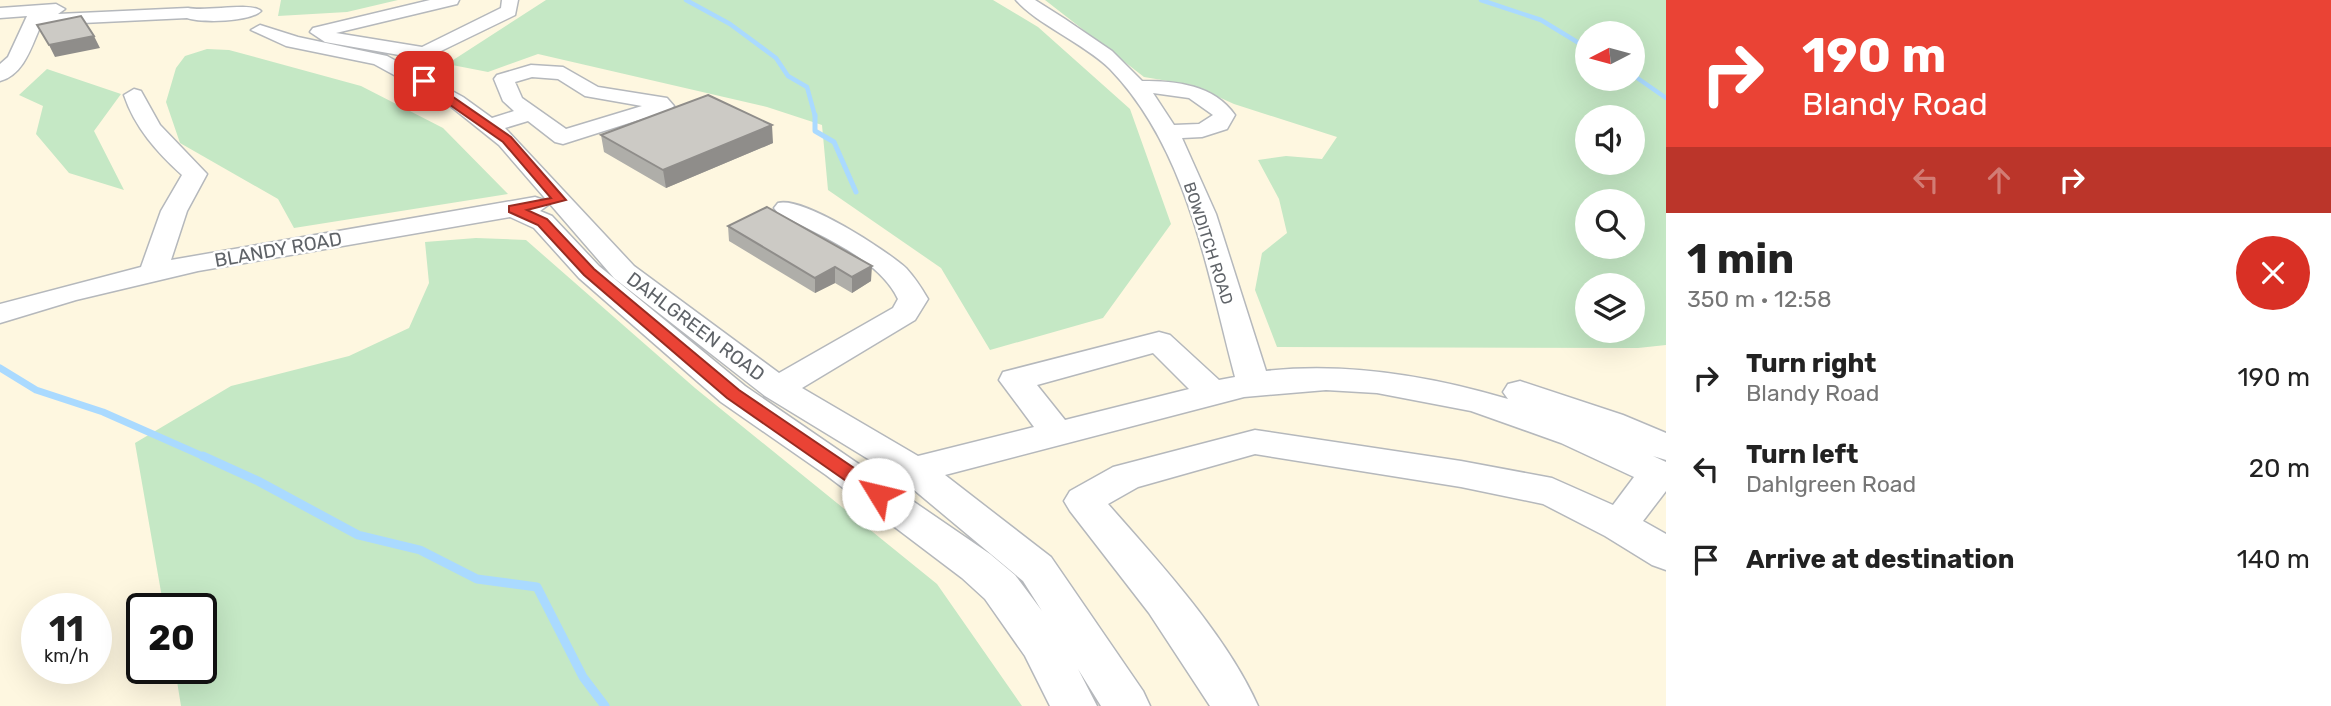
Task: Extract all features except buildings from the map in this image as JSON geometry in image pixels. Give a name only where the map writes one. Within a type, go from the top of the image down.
[{"type":"street","points":[[0,13],[179,0]]},
{"type":"street","points":[[451,0],[319,33],[409,64],[509,11],[510,0]]},
{"type":"street","name":"BOWDITCH ROAD","points":[[1024,0],[1115,64],[1136,87],[1167,132],[1194,187],[1253,384]]},
{"type":"street","points":[[10,30],[42,10],[188,13],[202,17],[255,6]]},
{"type":"street","name":"DAHLGREEN ROAD","points":[[255,6],[260,30],[274,43],[291,50],[409,64],[507,139],[624,272],[777,388],[914,470],[1037,569],[1127,706]]},
{"type":"street","points":[[0,75],[16,61],[42,10]]},
{"type":"street","points":[[531,71],[564,73],[592,92],[660,102],[663,106],[563,137],[531,113],[513,101],[503,79],[531,71]]},
{"type":"street","points":[[1136,87],[1182,90],[1203,96],[1218,106],[1224,116],[1219,124],[1202,130],[1167,132]]},
{"type":"street","points":[[134,95],[141,117],[149,130],[195,174],[174,211],[153,272]]},
{"type":"street","points":[[488,125],[531,113]]},
{"type":"street","name":"BLANDY ROAD","points":[[0,314],[51,297],[153,272],[560,200]]},
{"type":"street","points":[[777,388],[904,314],[914,299],[911,290],[892,269],[787,208]]},
{"type":"street","points":[[513,209],[542,222],[589,272],[733,394],[839,466],[1000,587],[1040,643],[1074,706]]},
{"type":"street","points":[[1058,434],[1015,380],[1159,342],[1214,394]]},
{"type":"street","points":[[914,470],[1253,384],[1348,379],[1438,392],[1532,418],[1663,466],[1619,525]]},
{"type":"street","points":[[1235,706],[1200,648],[1152,582],[1083,501],[1126,477],[1255,442],[1461,474],[1552,492],[1619,525],[1666,554]]},
{"type":"shaded area","points":[[0,0],[1666,0],[1666,706],[0,706]]},
{"type":"green space","points":[[281,0],[398,0],[347,12],[278,16]]},
{"type":"green space","points":[[546,0],[993,0],[1038,27],[1130,109],[1171,224],[1103,318],[990,350],[941,268],[828,190],[822,125],[767,107],[538,54],[488,72],[447,64]]},
{"type":"green space","points":[[1045,0],[1666,0],[1666,345],[1638,348],[1277,347],[1255,290],[1262,253],[1287,233],[1279,199],[1258,160],[1286,156],[1322,159],[1337,137],[1234,104],[1192,85],[1144,77]]},
{"type":"green space","points":[[207,49],[229,50],[361,86],[443,128],[508,194],[294,228],[278,199],[180,143],[166,102],[176,68],[185,56]]},
{"type":"green space","points":[[47,69],[121,94],[94,131],[124,190],[69,173],[36,134],[43,106],[19,95]]},
{"type":"green space","points":[[476,238],[526,240],[695,388],[937,584],[1022,706],[181,706],[177,684],[217,684],[217,593],[161,593],[135,443],[231,386],[349,356],[409,328],[429,283],[425,242]]},
{"type":"waterway","points":[[686,0],[730,24],[776,58],[788,76],[807,87],[815,116]]},
{"type":"waterway","points":[[1481,0],[1541,20],[1575,41]]},
{"type":"waterway","points":[[1645,83],[1666,98]]},
{"type":"waterway","points":[[815,116],[815,131],[834,142],[856,192]]},
{"type":"waterway","points":[[0,368],[36,390],[103,412],[207,458]]},
{"type":"waterway","points":[[203,456],[258,481],[358,535],[420,550],[477,579],[537,587],[583,677],[605,706]]},
{"type":"route","points":[[424,81],[507,139],[560,200],[513,209],[542,222],[560,238],[589,272],[733,394],[878,494]]}]
